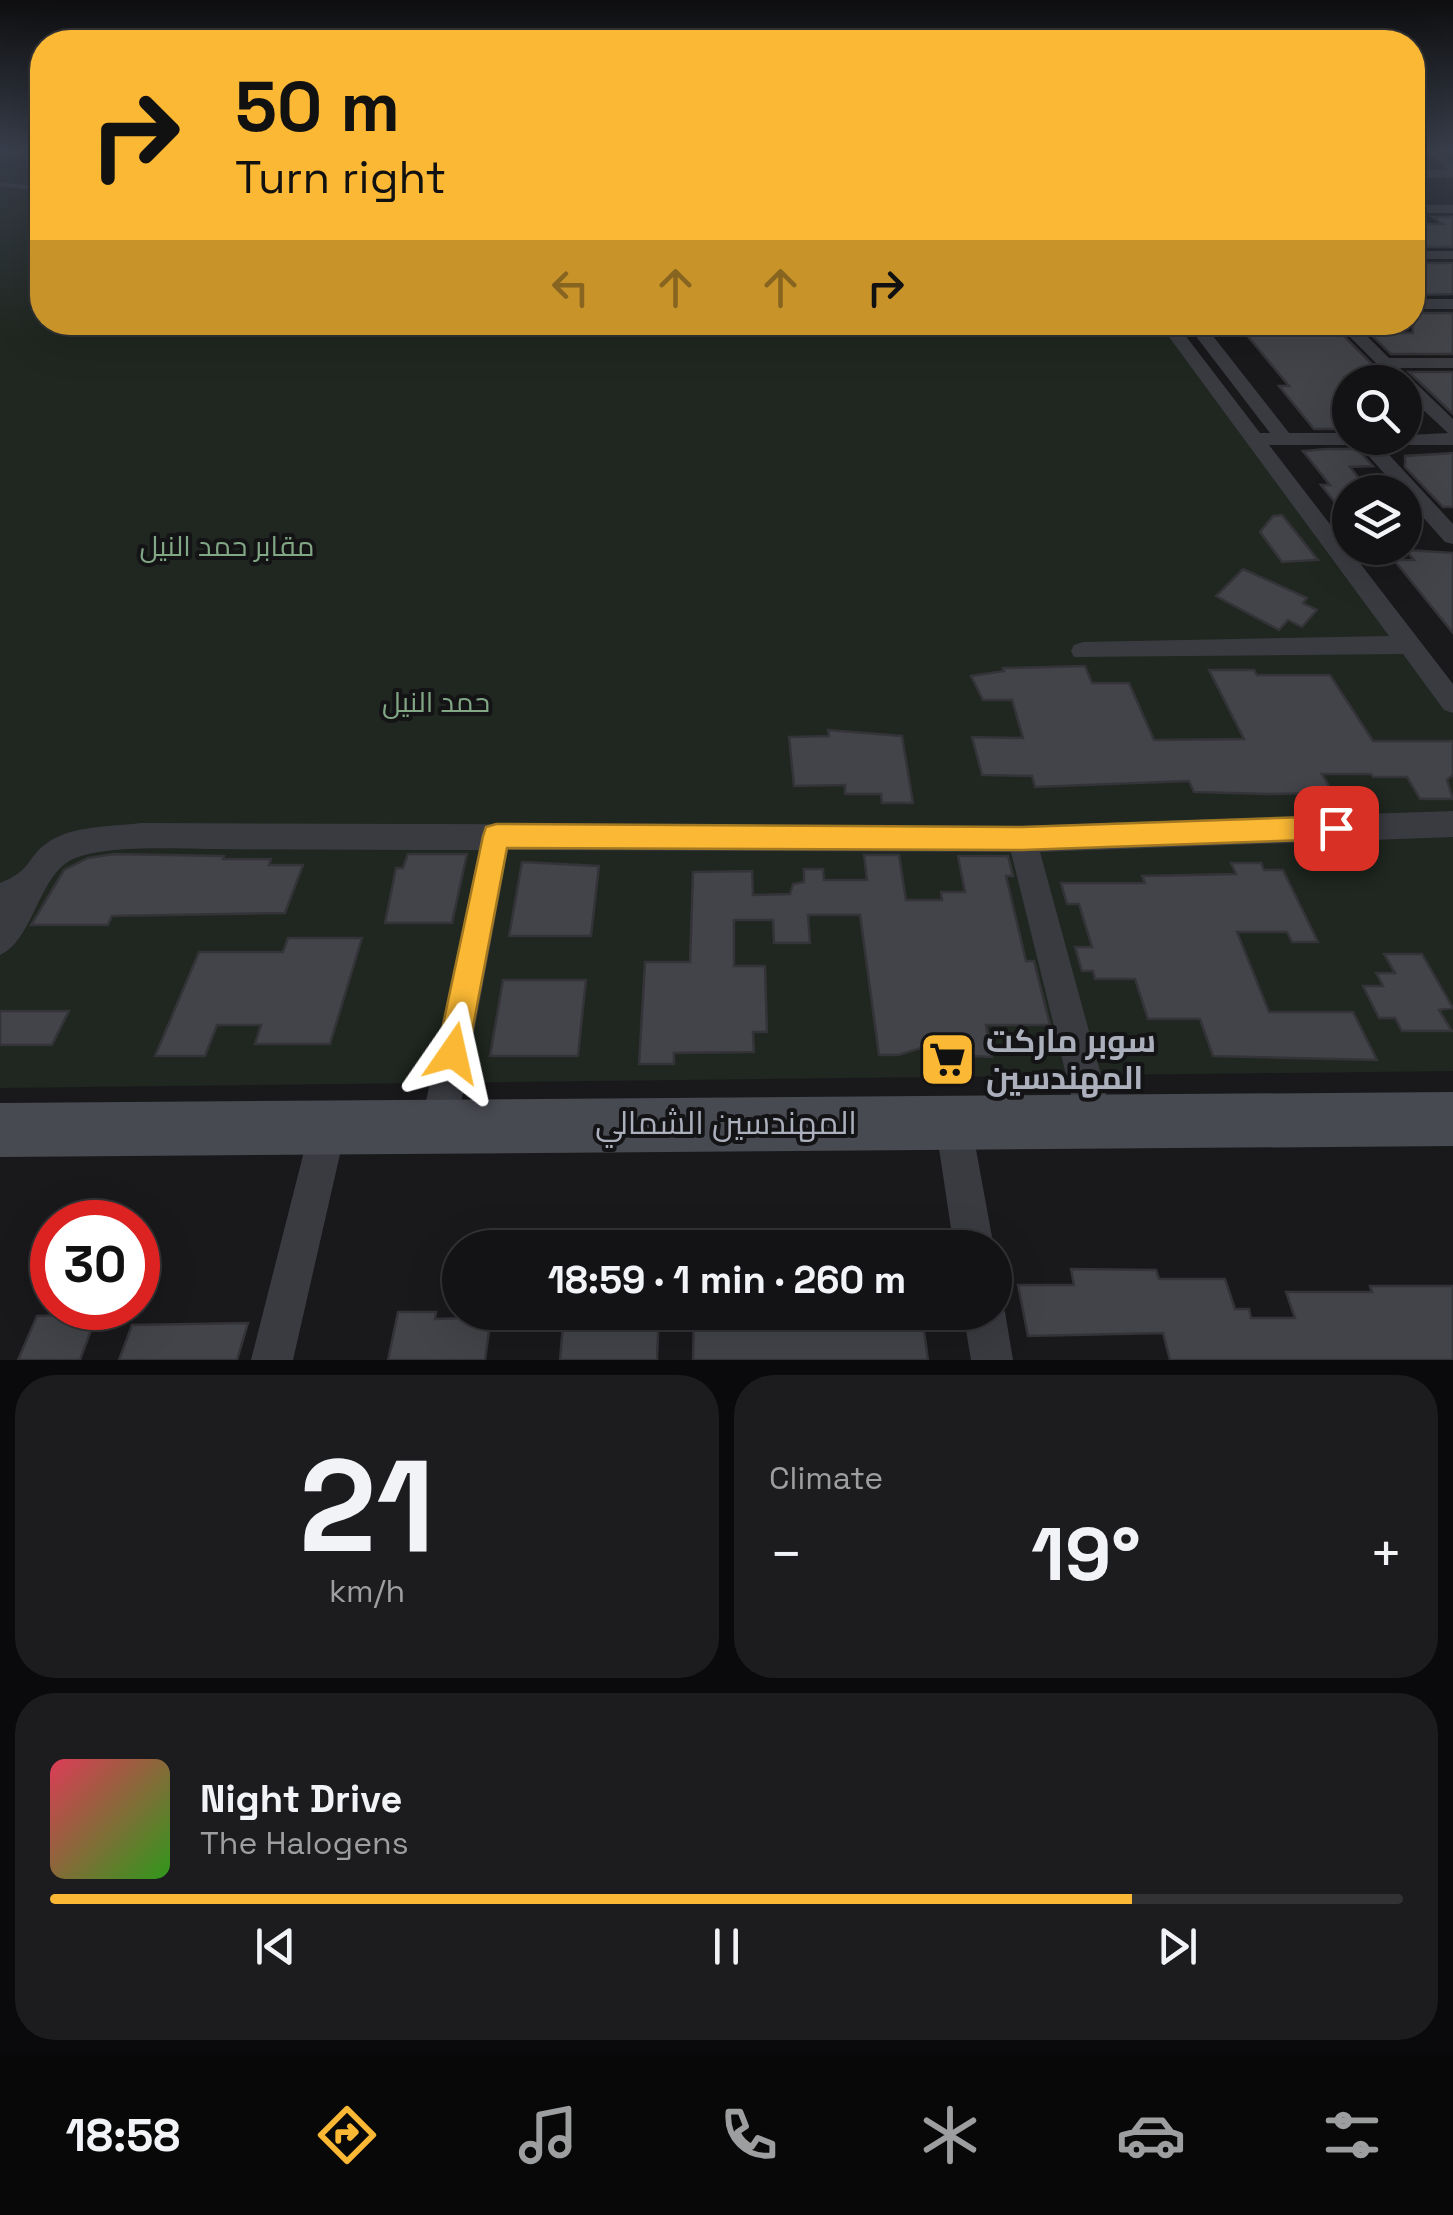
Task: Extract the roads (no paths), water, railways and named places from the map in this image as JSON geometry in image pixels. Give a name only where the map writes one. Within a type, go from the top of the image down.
[{"type":"main road","name":"المهندسين الشمالي","points":[[0,1130],[1453,1119]]},
{"type":"street","points":[[1425,254],[1453,255]]},
{"type":"street","points":[[1425,304],[1453,304]]},
{"type":"street","points":[[1176,335],[1453,704]]},
{"type":"street","points":[[1204,335],[1284,440]]},
{"type":"street","points":[[1355,335],[1384,364],[1453,363]]},
{"type":"street","points":[[1422,400],[1453,429]]},
{"type":"street","points":[[1253,439],[1332,440]]},
{"type":"street","points":[[1422,439],[1453,439]]},
{"type":"street","points":[[1379,455],[1451,534]]},
{"type":"street","points":[[1083,651],[1405,645]]},
{"type":"street","points":[[0,938],[56,854],[70,846],[141,836],[1022,838],[1453,824]]},
{"type":"street","points":[[438,1125],[496,836]]},
{"type":"street","points":[[1022,838],[1095,1119]]},
{"type":"street","points":[[0,898],[32,885]]},
{"type":"street","points":[[954,1122],[971,1230]]},
{"type":"street","points":[[272,1360],[328,1128]]},
{"type":"street","points":[[987,1330],[992,1360]]},
{"type":"place","name":"سوبر ماركت المهندسين","points":[[947,1059]]},
{"type":"park label","name":"مقابر حمد النيل","points":[[227,546]]},
{"type":"park label","name":"حمد النيل","points":[[436,702]]}]
